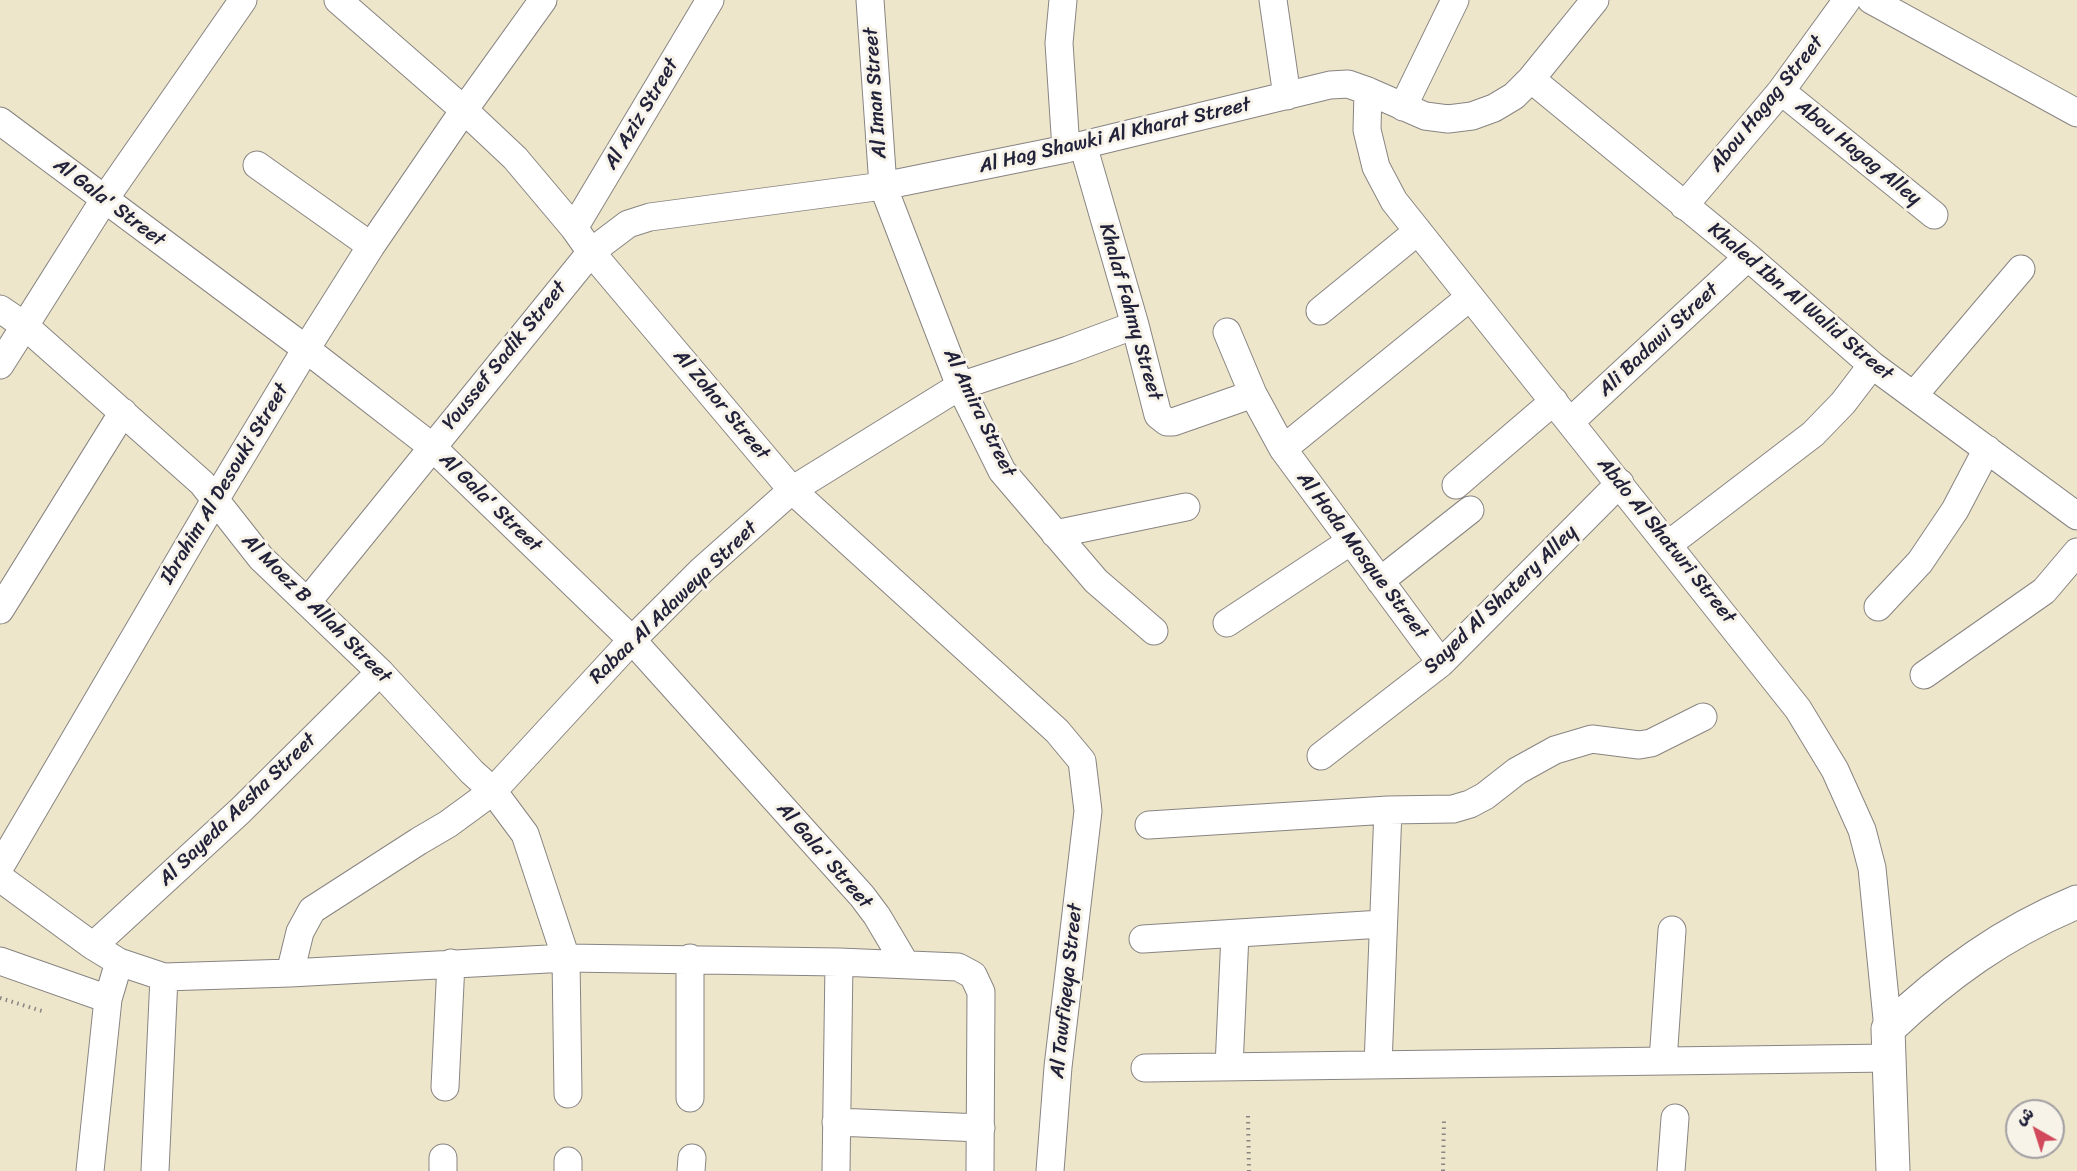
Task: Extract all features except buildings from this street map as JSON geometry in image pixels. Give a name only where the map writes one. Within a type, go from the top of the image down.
[{"type":"street","points":[[0,365],[104,200],[243,0]]},
{"type":"street","name":"Al Zohor Street","points":[[338,0],[464,110],[515,158],[574,228],[591,252],[792,490],[1057,731],[1083,761],[1088,811]]},
{"type":"street","name":"Ibrahim Al Desouki Street","points":[[0,867],[214,500],[306,349],[464,110],[543,0]]},
{"type":"street","name":"Al Aziz Street","points":[[574,228],[710,0]]},
{"type":"street","name":"Al Iman Street","points":[[870,0],[884,186]]},
{"type":"street","name":"Khalaf Fahmy Street","points":[[1064,0],[1059,43],[1074,147],[1135,325],[1158,415],[1162,419],[1173,422],[1254,394]]},
{"type":"street","points":[[1273,0],[1287,96]]},
{"type":"street","points":[[1403,107],[1455,0]]},
{"type":"street","name":"Al Hag Shawki Al Kharat Street","points":[[591,252],[628,224],[650,217],[884,186],[1074,147],[1330,85],[1348,84],[1425,116],[1448,119],[1472,116],[1494,108],[1514,96],[1531,79],[1595,0]]},
{"type":"street","name":"Abou Hagag Street","points":[[1684,206],[1781,91],[1847,0]]},
{"type":"street","points":[[1871,0],[2077,113]]},
{"type":"street","name":"Khaled Ibn Al Walid Street","points":[[1531,79],[1748,257],[1872,365],[2077,516]]},
{"type":"street","name":"Abdo Al Shatwri Street","points":[[1368,91],[1367,130],[1376,167],[1394,201],[1798,709],[1840,780],[1862,830],[1872,868],[1889,1043]]},
{"type":"street","name":"Abou Hagag Alley","points":[[1781,91],[1934,215]]},
{"type":"street","name":"Al Gala' Street","points":[[0,121],[306,349],[431,446],[632,640],[862,896],[906,964]]},
{"type":"street","points":[[257,165],[372,246]]},
{"type":"street","name":"Al Amira Street","points":[[884,186],[960,386],[1002,471],[1096,581],[1154,631]]},
{"type":"street","points":[[1320,311],[1418,231]]},
{"type":"street","name":"Youssef Sadik Street","points":[[308,601],[431,446],[591,252]]},
{"type":"street","name":"Ali Badawi Street","points":[[1456,485],[1562,412],[1748,257]]},
{"type":"street","points":[[1914,395],[2021,269]]},
{"type":"street","points":[[1283,449],[1470,297]]},
{"type":"street","name":"Al Moez B Allah Street","points":[[0,309],[25,326],[202,483],[261,558],[380,672],[493,791],[525,834],[566,958],[568,1094]]},
{"type":"street","name":"Rabaa Al Adaweya Street","points":[[290,974],[300,932],[312,910],[448,824],[493,791],[632,640],[702,570],[792,490],[960,386],[1135,325]]},
{"type":"street","name":"Al Hoda Mosque Street","points":[[1227,332],[1254,394],[1283,449],[1441,663]]},
{"type":"street","points":[[1669,544],[1813,434],[1843,403],[1872,365]]},
{"type":"street","points":[[4,595],[123,412]]},
{"type":"street","points":[[1878,607],[1920,562],[1956,510],[1987,449]]},
{"type":"street","name":"Sayed Al Shatery Alley","points":[[1321,756],[1441,663],[1620,483]]},
{"type":"street","points":[[1055,534],[1186,507]]},
{"type":"street","points":[[1380,581],[1470,510]]},
{"type":"street","points":[[1227,623],[1351,541]]},
{"type":"street","points":[[1924,675],[2044,591],[2077,552]]},
{"type":"street","name":"Al Sayeda Aesha Street","points":[[93,946],[240,811],[380,672]]},
{"type":"street","points":[[1149,825],[1388,810],[1453,809],[1485,796],[1535,759],[1555,750],[1592,739],[1639,745],[1651,743],[1703,717]]},
{"type":"street","points":[[1378,1065],[1388,810]]},
{"type":"street","name":"Al Tawfiqeya Street","points":[[1050,1171],[1058,1066],[1088,811]]},
{"type":"street","points":[[0,878],[93,946],[119,962],[164,977],[290,974],[566,958],[690,958],[958,967],[973,975],[981,992],[980,1171]]},
{"type":"street","points":[[1893,1171],[1889,1043],[1942,980],[2008,935],[2043,916],[2077,902]]},
{"type":"street","points":[[1143,939],[1382,924]]},
{"type":"street","points":[[1663,1061],[1672,930]]},
{"type":"street","points":[[1229,1067],[1235,934]]},
{"type":"street","points":[[690,958],[690,1098]]},
{"type":"street","points":[[0,961],[108,999]]},
{"type":"street","points":[[90,1171],[108,999],[119,962]]},
{"type":"street","points":[[836,1171],[839,962]]},
{"type":"street","points":[[445,1087],[451,963]]},
{"type":"street","points":[[155,1171],[164,977]]},
{"type":"street","points":[[1145,1068],[1663,1061],[1889,1043]]},
{"type":"street","points":[[1671,1171],[1675,1118]]},
{"type":"street","points":[[836,1122],[981,1128]]},
{"type":"path","points":[[1248,1116],[1249,1171]]},
{"type":"path","points":[[1443,1171],[1444,1120]]}]
